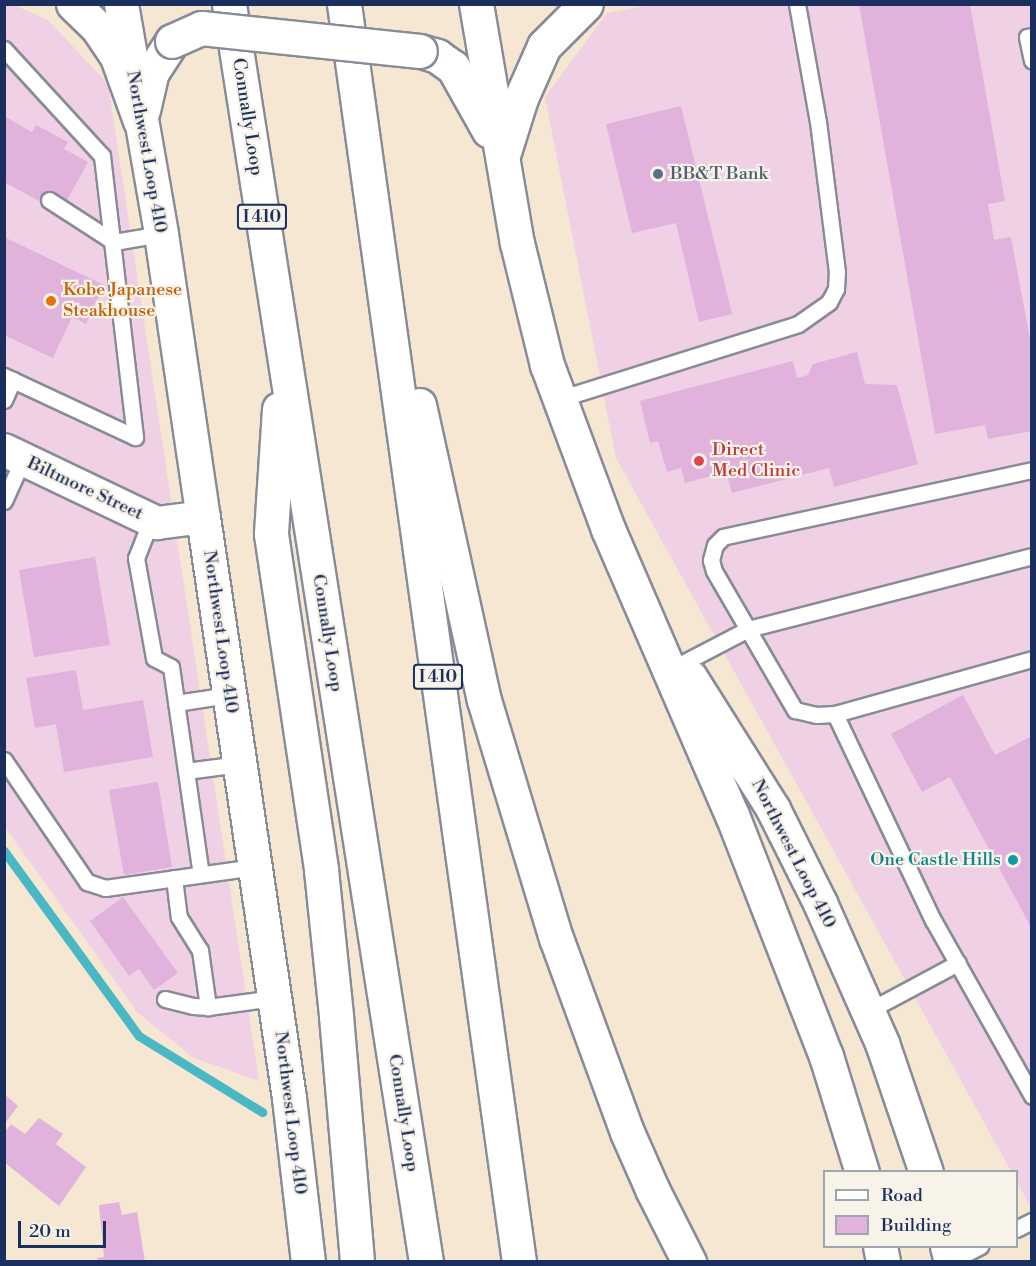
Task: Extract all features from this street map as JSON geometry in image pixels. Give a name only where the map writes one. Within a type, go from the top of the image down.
[{"type":"main road","points":[[73,4],[97,27],[117,57],[140,122]]},
{"type":"main road","name":"Northwest Loop 410","points":[[121,4],[160,234],[230,695],[274,998],[308,1262]]},
{"type":"main road","name":"Connally Loop","points":[[229,4],[426,1262]]},
{"type":"main road","name":"I 410","points":[[344,4],[519,1262]]},
{"type":"main road","name":"Northwest Loop 410","points":[[476,4],[517,243],[547,365],[620,555],[736,826],[826,1056],[861,1170]]},
{"type":"main road","points":[[503,157],[521,98],[544,46],[586,4]]},
{"type":"main road","points":[[140,122],[152,72],[172,41],[201,28],[420,51],[437,56],[453,67],[503,157]]},
{"type":"main road","points":[[364,154],[484,700],[556,938],[587,1027],[653,1191],[689,1262]]},
{"type":"main road","points":[[283,347],[271,534],[322,881],[357,1262]]},
{"type":"main road","name":"Northwest Loop 410","points":[[620,555],[681,664],[773,809],[820,903],[882,1043],[925,1170]]},
{"type":"street","name":"Biltmore Street","points":[[14,455],[157,523],[203,517]]},
{"type":"lane","points":[[559,399],[798,324],[829,302],[836,289],[837,272],[818,122],[796,4]]},
{"type":"lane","points":[[1032,36],[1028,38],[1032,60]]},
{"type":"lane","points":[[4,50],[102,156],[114,242],[135,437],[9,378],[4,399]]},
{"type":"lane","points":[[49,200],[114,242],[160,234]]},
{"type":"lane","points":[[4,501],[14,455]]},
{"type":"lane","points":[[1032,470],[723,537],[715,546],[711,560],[714,572],[795,710],[816,715],[835,714],[1032,659]]},
{"type":"lane","points":[[151,520],[136,558],[154,658],[171,667],[201,874]]},
{"type":"lane","points":[[681,664],[748,629],[1032,556]]},
{"type":"lane","points":[[176,703],[230,695]]},
{"type":"lane","points":[[835,714],[933,920],[1032,1096]]},
{"type":"lane","points":[[4,760],[87,882],[105,888],[255,867]]},
{"type":"lane","points":[[186,771],[240,764]]},
{"type":"lane","points":[[174,878],[179,917],[200,950],[208,1007]]},
{"type":"lane","points":[[868,1011],[958,963]]},
{"type":"lane","points":[[165,999],[208,1007],[274,998]]},
{"type":"lane","points":[[1018,1228],[1032,1221]]},
{"type":"lane","points":[[951,1261],[976,1248]]},
{"type":"shaded area","points":[[4,5],[14,5],[48,20],[108,84],[259,1081],[192,1057],[137,1012],[5,827]]},
{"type":"shaded area","points":[[650,5],[1031,5],[1031,1208],[1018,1183],[1018,1170],[1010,1170],[616,458],[545,97],[607,13]]},
{"type":"building","points":[[859,4],[970,4],[1005,201],[988,204],[994,240],[1011,237],[1032,350],[1032,431],[988,439],[985,425],[935,434]]},
{"type":"building","name":"BB&T Bank","points":[[681,106],[732,314],[699,322],[676,223],[632,233],[606,124]]},
{"type":"building","points":[[4,116],[32,132],[36,125],[68,142],[64,149],[88,162],[66,202],[47,191],[41,202],[4,182]]},
{"type":"building","name":"Kobe Japanese Steakhouse","points":[[4,237],[104,285],[86,324],[72,317],[53,358],[4,335]]},
{"type":"building","points":[[857,352],[865,384],[897,385],[918,464],[834,487],[829,468],[732,493],[726,472],[685,483],[681,468],[667,472],[658,441],[650,443],[640,401],[793,361],[797,378],[808,375],[813,364]]},
{"type":"building","points":[[95,557],[110,645],[34,657],[19,570]]},
{"type":"building","points":[[76,670],[83,710],[143,700],[153,757],[64,772],[56,724],[35,728],[26,678]]},
{"type":"building","name":"One Castle Hills","points":[[963,695],[995,755],[1032,736],[1032,929],[950,777],[922,792],[891,734]]},
{"type":"building","points":[[158,782],[172,867],[124,875],[109,790]]},
{"type":"building","points":[[123,897],[178,973],[154,990],[139,969],[129,976],[90,921]]},
{"type":"building","points":[[4,1094],[18,1106],[6,1122],[4,1121]]},
{"type":"building","points":[[39,1118],[63,1134],[56,1144],[86,1167],[59,1206],[4,1162],[4,1133],[11,1124],[25,1134]]},
{"type":"building","points":[[119,1202],[122,1215],[137,1212],[145,1262],[98,1262],[97,1258],[104,1257],[99,1205]]},
{"type":"waterway","points":[[4,851],[139,1036],[262,1112]]},
{"type":"place","name":"BB&T Bank","points":[[658,174]]},
{"type":"place","name":"Kobe Japanese Steakhouse","points":[[51,301]]},
{"type":"place","name":"Direct Med Clinic","points":[[699,461]]},
{"type":"place","name":"One Castle Hills","points":[[1013,860]]}]
